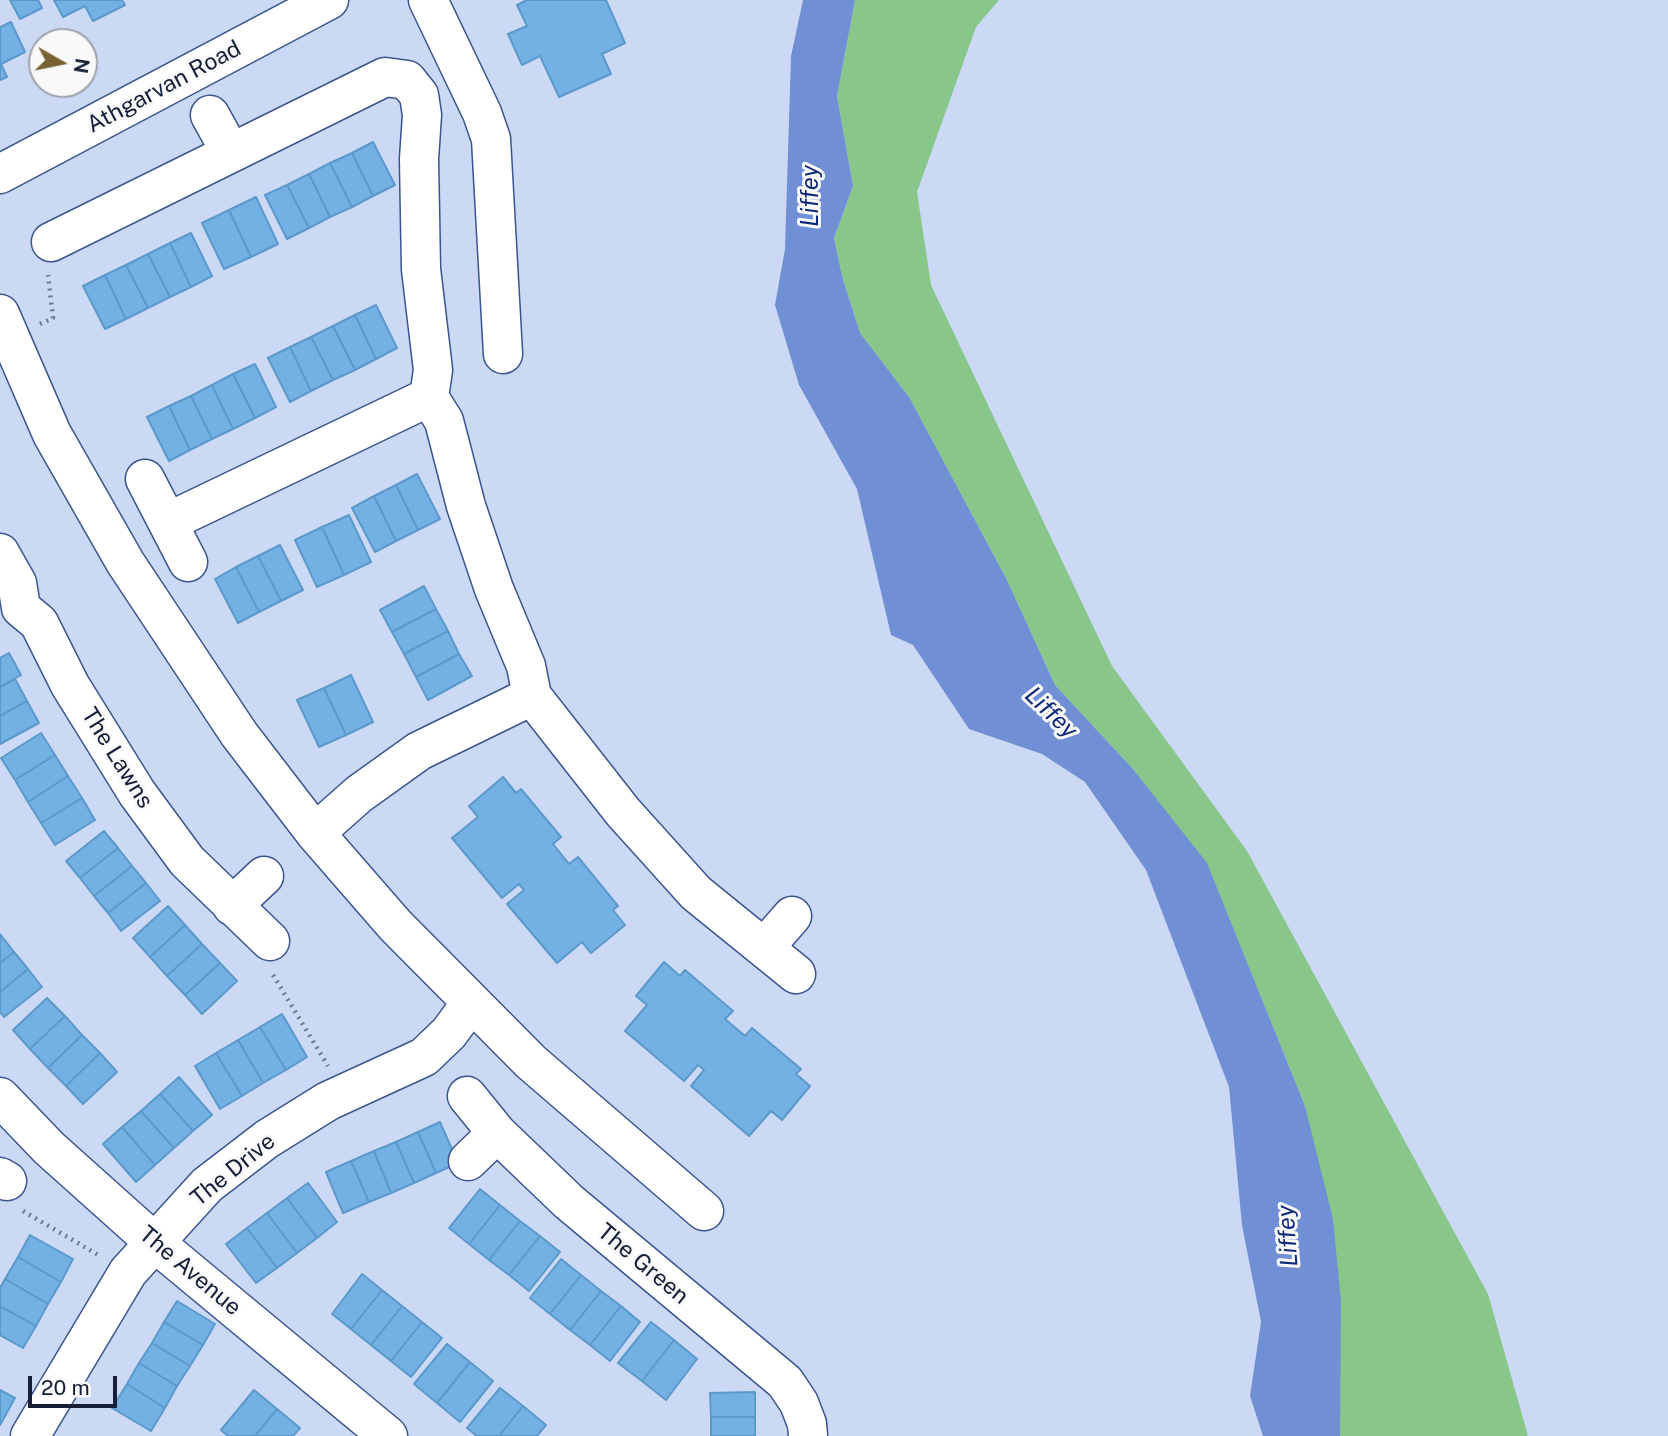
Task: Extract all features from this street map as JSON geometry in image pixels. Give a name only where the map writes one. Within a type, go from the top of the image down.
[{"type":"street","name":"Athgarvan Road","points":[[0,174],[329,0]]},
{"type":"street","points":[[428,0],[482,113],[491,139],[503,354]]},
{"type":"street","points":[[51,242],[385,77],[407,80],[419,95],[422,115],[419,159],[421,270],[433,370],[429,397],[444,421],[466,506],[526,666],[532,696],[623,812],[696,893],[796,974]]},
{"type":"street","points":[[210,115],[231,153]]},
{"type":"street","points":[[5,326],[52,434],[125,562],[239,734],[315,832],[395,925],[531,1062],[704,1211]]},
{"type":"street","points":[[168,522],[429,397]]},
{"type":"street","points":[[145,479],[187,562]]},
{"type":"street","name":"The Lawns","points":[[0,553],[17,583],[10,615],[39,623],[70,685],[137,793],[187,861],[270,941]]},
{"type":"street","points":[[315,832],[359,794],[419,751],[532,696]]},
{"type":"street","points":[[232,905],[264,876]]},
{"type":"street","points":[[765,948],[792,916]]},
{"type":"street","name":"The Drive","points":[[30,1436],[128,1272],[207,1185],[267,1139],[344,1092],[424,1057],[449,1033],[471,1003]]},
{"type":"street","name":"The Green","points":[[467,1096],[497,1133],[569,1202],[785,1382],[799,1403],[807,1424],[808,1436]]},
{"type":"street","name":"The Avenue","points":[[0,1097],[49,1148],[154,1242],[388,1436]]},
{"type":"street","points":[[468,1161],[497,1133]]},
{"type":"path","points":[[5,326],[52,318],[46,264],[55,258],[51,242]]},
{"type":"path","points":[[270,941],[266,964],[344,1092]]},
{"type":"path","points":[[3,1179],[2,1198],[128,1272]]},
{"type":"green space","points":[[855,0],[999,0],[976,27],[917,192],[931,285],[1112,666],[1247,851],[1488,1294],[1528,1436],[1340,1436],[1341,1301],[1305,1106],[1207,864],[1133,769],[1055,685],[1006,578],[909,397],[860,333],[842,276],[834,238],[853,186],[837,96]]},
{"type":"water","name":"Liffey","points":[[803,0],[855,0],[837,96],[853,186],[834,238],[842,276],[860,333],[909,397],[1006,578],[1055,685],[1133,769],[1207,863],[1305,1106],[1333,1219],[1341,1301],[1340,1436],[1263,1436],[1250,1396],[1261,1322],[1242,1225],[1229,1087],[1146,870],[1085,782],[1042,754],[969,729],[913,645],[891,635],[857,489],[799,385],[775,305],[785,249],[791,56]]},
{"type":"building","points":[[10,0],[38,0],[42,8],[20,19]]},
{"type":"building","points":[[54,0],[122,0],[125,5],[93,21],[85,6],[63,17]]},
{"type":"building","points":[[527,0],[606,0],[625,43],[602,54],[611,74],[559,97],[540,56],[522,65],[508,34],[527,26],[517,5]]},
{"type":"building","points":[[11,22],[25,52],[1,64],[7,77],[0,80],[0,27]]},
{"type":"building","points":[[373,142],[395,185],[373,196],[352,153]]},
{"type":"building","points":[[352,153],[373,196],[352,207],[330,163]]},
{"type":"building","points":[[330,163],[352,207],[330,217],[309,174]]},
{"type":"building","points":[[309,174],[330,217],[309,228],[287,185]]},
{"type":"building","points":[[287,185],[309,228],[287,239],[265,195]]},
{"type":"building","points":[[256,197],[278,244],[251,257],[229,210]]},
{"type":"building","points":[[229,210],[251,257],[224,269],[202,223]]},
{"type":"building","points":[[191,233],[212,276],[191,287],[170,243]]},
{"type":"building","points":[[170,243],[191,287],[170,297],[148,254]]},
{"type":"building","points":[[148,254],[170,297],[148,308],[126,265]]},
{"type":"building","points":[[126,265],[148,308],[126,319],[105,275]]},
{"type":"building","points":[[105,275],[126,319],[105,329],[83,286]]},
{"type":"building","points":[[376,305],[397,348],[376,359],[355,315]]},
{"type":"building","points":[[355,315],[376,359],[355,370],[333,326]]},
{"type":"building","points":[[333,326],[355,370],[333,380],[311,337]]},
{"type":"building","points":[[311,337],[333,380],[311,391],[290,347]]},
{"type":"building","points":[[290,347],[311,391],[290,402],[268,358]]},
{"type":"building","points":[[255,364],[276,407],[255,418],[233,374]]},
{"type":"building","points":[[233,374],[255,418],[233,429],[212,385]]},
{"type":"building","points":[[212,385],[233,429],[212,439],[191,396]]},
{"type":"building","points":[[191,396],[212,439],[190,450],[169,406]]},
{"type":"building","points":[[169,406],[190,450],[169,461],[147,417]]},
{"type":"building","points":[[417,474],[440,519],[418,530],[396,485]]},
{"type":"building","points":[[396,485],[418,530],[396,541],[374,496]]},
{"type":"building","points":[[374,496],[396,541],[375,552],[352,508]]},
{"type":"building","points":[[349,515],[371,562],[344,575],[322,527]]},
{"type":"building","points":[[322,527],[344,575],[317,587],[295,540]]},
{"type":"building","points":[[280,545],[303,590],[281,601],[258,556]]},
{"type":"building","points":[[258,556],[281,601],[259,612],[236,567]]},
{"type":"building","points":[[236,567],[259,612],[238,623],[215,579]]},
{"type":"building","points":[[424,586],[436,609],[392,632],[380,610]]},
{"type":"building","points":[[436,609],[448,631],[404,654],[392,632]]},
{"type":"building","points":[[448,631],[459,654],[416,677],[404,654]]},
{"type":"building","points":[[9,653],[21,675],[0,687],[0,658]]},
{"type":"building","points":[[459,654],[472,676],[428,700],[416,677]]},
{"type":"building","points":[[351,675],[373,722],[346,735],[324,688]]},
{"type":"building","points":[[15,679],[27,701],[0,716],[0,687]]},
{"type":"building","points":[[324,688],[346,735],[319,747],[297,700]]},
{"type":"building","points":[[27,701],[39,723],[0,744],[0,716]]},
{"type":"building","points":[[41,733],[55,755],[15,780],[1,758]]},
{"type":"building","points":[[55,755],[68,776],[28,802],[15,780]]},
{"type":"building","points":[[68,776],[82,798],[41,823],[28,802]]},
{"type":"building","points":[[503,777],[516,793],[521,789],[561,837],[553,844],[569,864],[578,857],[618,906],[613,910],[625,925],[591,953],[582,942],[557,963],[507,904],[524,890],[519,884],[502,898],[452,838],[478,817],[469,806]]},
{"type":"building","points":[[82,798],[95,820],[55,845],[41,823]]},
{"type":"building","points":[[104,831],[118,848],[80,878],[66,861]]},
{"type":"building","points":[[118,848],[132,866],[94,896],[80,878]]},
{"type":"building","points":[[132,866],[146,883],[108,913],[94,896]]},
{"type":"building","points":[[146,883],[160,901],[121,931],[108,913]]},
{"type":"building","points":[[168,906],[185,925],[150,957],[133,938]]},
{"type":"building","points":[[185,925],[202,944],[167,976],[150,957]]},
{"type":"building","points":[[0,934],[14,952],[0,963]]},
{"type":"building","points":[[202,944],[220,963],[185,995],[167,976]]},
{"type":"building","points":[[14,952],[28,969],[0,992],[0,963]]},
{"type":"building","points":[[664,962],[680,976],[685,970],[733,1011],[725,1019],[745,1036],[752,1028],[801,1069],[796,1074],[810,1086],[782,1120],[771,1111],[749,1136],[691,1086],[704,1070],[698,1065],[684,1081],[625,1031],[647,1005],[636,996]]},
{"type":"building","points":[[220,963],[237,981],[202,1014],[185,995]]},
{"type":"building","points":[[28,969],[42,987],[4,1017],[0,1012],[0,992]]},
{"type":"building","points":[[47,998],[65,1016],[30,1049],[13,1030]]},
{"type":"building","points":[[282,1014],[307,1057],[286,1070],[260,1027]]},
{"type":"building","points":[[65,1016],[82,1035],[48,1068],[30,1049]]},
{"type":"building","points":[[260,1027],[286,1070],[263,1083],[238,1040]]},
{"type":"building","points":[[82,1035],[100,1053],[66,1086],[48,1068]]},
{"type":"building","points":[[238,1040],[263,1083],[242,1096],[216,1053]]},
{"type":"building","points":[[100,1053],[117,1072],[83,1104],[66,1086]]},
{"type":"building","points":[[216,1053],[242,1096],[220,1109],[195,1066]]},
{"type":"building","points":[[179,1077],[212,1115],[193,1131],[160,1094]]},
{"type":"building","points":[[160,1094],[193,1131],[174,1148],[141,1111]]},
{"type":"building","points":[[141,1111],[174,1148],[155,1165],[122,1127]]},
{"type":"building","points":[[440,1122],[458,1163],[436,1173],[418,1132]]},
{"type":"building","points":[[122,1127],[155,1165],[136,1182],[103,1144]]},
{"type":"building","points":[[418,1132],[436,1173],[414,1183],[396,1142]]},
{"type":"building","points":[[396,1142],[414,1183],[391,1193],[374,1151]]},
{"type":"building","points":[[374,1151],[391,1193],[369,1202],[351,1161]]},
{"type":"building","points":[[351,1161],[369,1202],[343,1213],[326,1172]]},
{"type":"building","points":[[308,1183],[337,1222],[317,1238],[287,1198]]},
{"type":"building","points":[[480,1189],[500,1205],[469,1244],[449,1228]]},
{"type":"building","points":[[287,1198],[317,1238],[297,1253],[267,1213]]},
{"type":"building","points":[[500,1205],[520,1221],[489,1260],[469,1244]]},
{"type":"building","points":[[267,1213],[297,1253],[277,1268],[247,1228]]},
{"type":"building","points":[[520,1221],[540,1236],[509,1275],[489,1260]]},
{"type":"building","points":[[247,1228],[277,1268],[256,1283],[226,1244]]},
{"type":"building","points":[[30,1235],[73,1259],[61,1282],[18,1257]]},
{"type":"building","points":[[540,1236],[560,1252],[529,1291],[509,1275]]},
{"type":"building","points":[[18,1257],[61,1282],[48,1304],[5,1279]]},
{"type":"building","points":[[561,1259],[581,1275],[550,1314],[530,1298]]},
{"type":"building","points":[[362,1274],[382,1290],[351,1329],[332,1314]]},
{"type":"building","points":[[581,1275],[601,1291],[570,1330],[550,1314]]},
{"type":"building","points":[[5,1279],[48,1304],[36,1326],[0,1306],[0,1288]]},
{"type":"building","points":[[382,1290],[402,1306],[371,1345],[351,1329]]},
{"type":"building","points":[[601,1291],[621,1306],[590,1345],[570,1330]]},
{"type":"building","points":[[177,1301],[215,1324],[203,1345],[164,1322]]},
{"type":"building","points":[[0,1306],[36,1326],[23,1348],[0,1335]]},
{"type":"building","points":[[402,1306],[422,1322],[391,1361],[371,1345]]},
{"type":"building","points":[[621,1306],[640,1322],[610,1361],[590,1345]]},
{"type":"building","points":[[164,1322],[203,1345],[190,1366],[152,1343]]},
{"type":"building","points":[[422,1322],[442,1338],[411,1377],[391,1361]]},
{"type":"building","points":[[651,1322],[674,1340],[642,1381],[618,1363]]},
{"type":"building","points":[[674,1340],[697,1359],[666,1400],[642,1381]]},
{"type":"building","points":[[152,1343],[190,1366],[177,1386],[139,1363]]},
{"type":"building","points":[[447,1344],[470,1362],[437,1403],[414,1384]]},
{"type":"building","points":[[470,1362],[493,1381],[460,1422],[437,1403]]},
{"type":"building","points":[[139,1363],[177,1386],[165,1408],[127,1384]]},
{"type":"building","points":[[127,1384],[165,1408],[151,1431],[112,1408]]},
{"type":"building","points":[[500,1388],[523,1406],[499,1436],[477,1436],[467,1428]]},
{"type":"building","points":[[0,1390],[15,1398],[0,1425]]},
{"type":"building","points":[[254,1390],[277,1409],[255,1436],[228,1436],[221,1430]]},
{"type":"building","points":[[755,1392],[755,1417],[711,1417],[710,1393]]},
{"type":"building","points":[[523,1406],[546,1425],[537,1436],[499,1436]]},
{"type":"building","points":[[277,1409],[300,1428],[293,1436],[255,1436]]},
{"type":"building","points":[[711,1417],[755,1417],[755,1436],[711,1436]]}]
